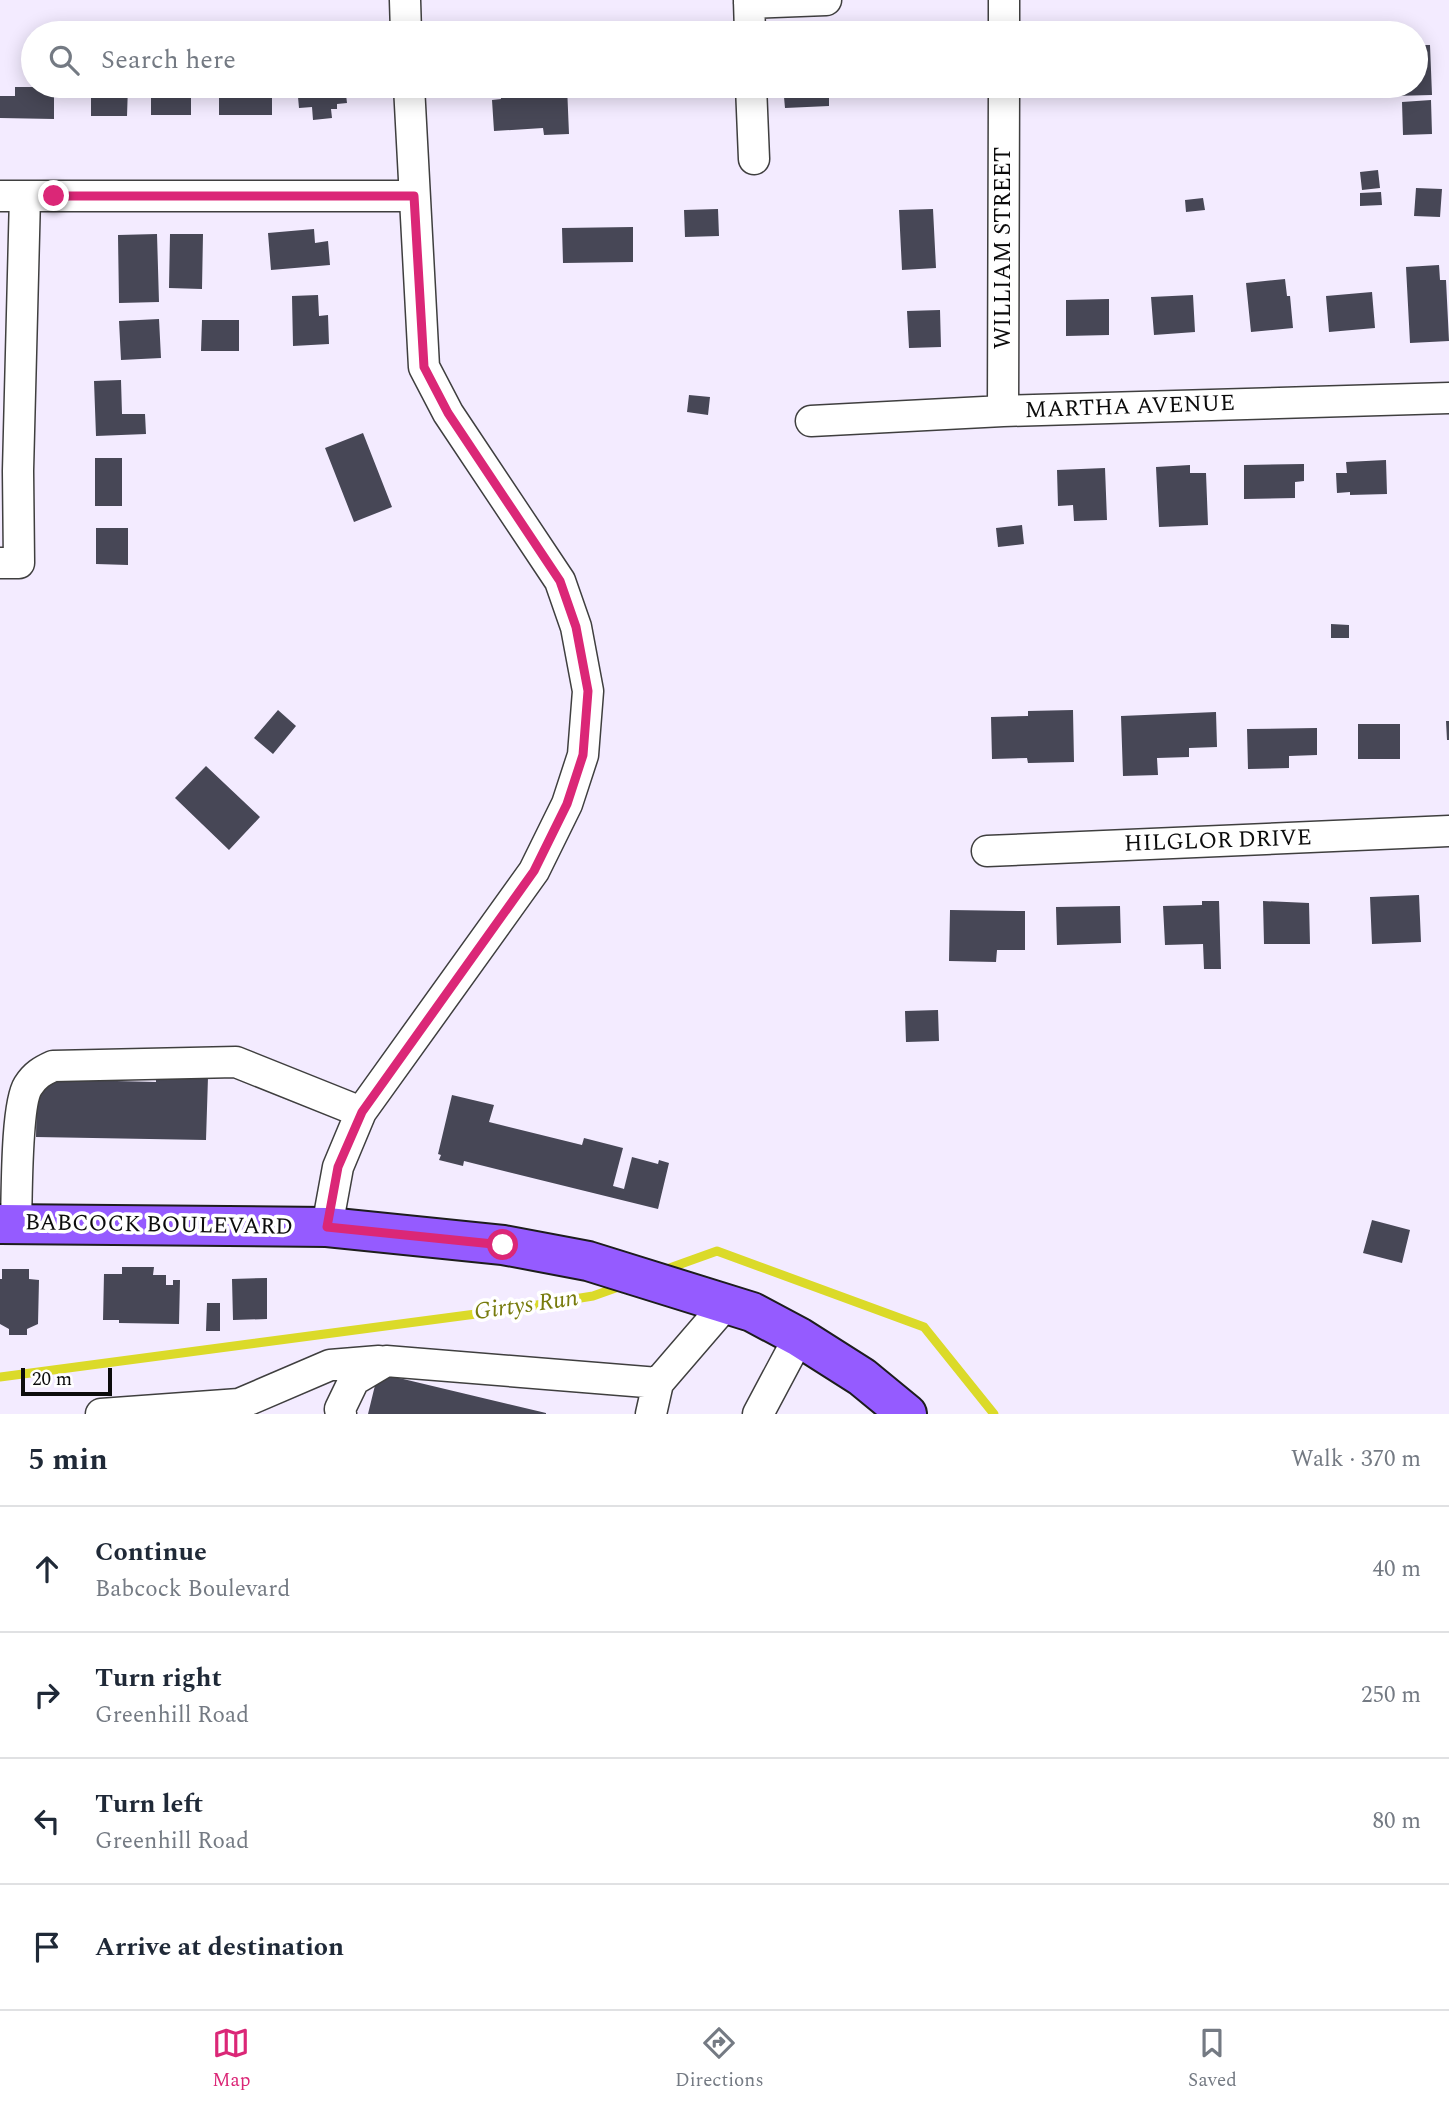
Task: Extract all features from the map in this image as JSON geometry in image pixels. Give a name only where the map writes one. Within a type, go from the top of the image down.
[{"type":"main road","name":"BABCOCK BOULEVARD","points":[[8,1224],[327,1227],[503,1245],[588,1261],[752,1312],[799,1337],[862,1377],[900,1412]]},
{"type":"street","points":[[405,0],[406,21]]},
{"type":"street","points":[[750,21],[749,1],[826,0]]},
{"type":"street","points":[[1004,0],[1004,21]]},
{"type":"street","points":[[327,1227],[338,1167],[362,1112],[534,871],[567,804],[583,755],[588,691],[576,627],[560,581],[448,413],[424,367],[410,98]]},
{"type":"street","points":[[751,98],[754,159]]},
{"type":"street","name":"WILLIAM STREET","points":[[1003,411],[1004,98]]},
{"type":"street","points":[[10,563],[18,471],[12,196],[414,196]]},
{"type":"street","name":"MARTHA AVENUE","points":[[811,421],[1003,411],[1449,398]]},
{"type":"street","name":"HILGLOR DRIVE","points":[[987,851],[1449,831]]},
{"type":"street","points":[[8,1224],[21,1107],[26,1088],[39,1072],[53,1066],[236,1062],[362,1112]]},
{"type":"street","points":[[651,1414],[657,1383],[712,1300]]},
{"type":"street","points":[[758,1414],[799,1337]]},
{"type":"street","points":[[101,1414],[239,1404],[330,1365],[386,1361],[657,1383]]},
{"type":"street","points":[[341,1414],[340,1409],[354,1380],[386,1361]]},
{"type":"building","points":[[1428,45],[1430,45],[1432,95],[1428,95]]},
{"type":"building","points":[[15,87],[21,87],[21,98],[54,98],[54,119],[0,118],[0,96],[15,96]]},
{"type":"building","points":[[91,98],[128,98],[127,116],[91,116]]},
{"type":"building","points":[[151,98],[191,98],[191,115],[151,115]]},
{"type":"building","points":[[219,98],[272,98],[272,115],[219,115]]},
{"type":"building","points":[[298,98],[346,98],[347,103],[337,104],[337,109],[331,109],[332,118],[313,120],[312,107],[299,108]]},
{"type":"building","points":[[568,98],[569,134],[544,135],[543,128],[494,131],[492,100]]},
{"type":"building","points":[[784,98],[829,98],[829,106],[785,108]]},
{"type":"building","points":[[1431,100],[1432,134],[1403,135],[1402,102]]},
{"type":"building","points":[[1378,170],[1380,188],[1362,190],[1360,172]]},
{"type":"building","points":[[1416,188],[1442,189],[1440,217],[1414,216]]},
{"type":"building","points":[[1381,192],[1382,205],[1360,206],[1360,193]]},
{"type":"building","points":[[1203,198],[1205,210],[1186,212],[1185,200]]},
{"type":"building","points":[[718,209],[719,236],[685,237],[684,210]]},
{"type":"building","points":[[933,209],[936,268],[902,270],[899,210]]},
{"type":"building","points":[[633,227],[633,262],[563,263],[562,228]]},
{"type":"building","points":[[314,229],[315,243],[328,241],[330,265],[271,270],[268,233]]},
{"type":"building","points":[[157,234],[159,302],[119,303],[118,235]]},
{"type":"building","points":[[170,234],[203,234],[202,289],[169,288]]},
{"type":"building","points":[[1439,265],[1440,280],[1446,280],[1449,341],[1410,343],[1406,267]]},
{"type":"building","points":[[1285,279],[1287,296],[1290,296],[1293,328],[1251,332],[1246,283]]},
{"type":"building","points":[[1372,292],[1375,328],[1329,332],[1326,296]]},
{"type":"building","points":[[318,295],[319,316],[328,315],[329,344],[293,346],[292,296]]},
{"type":"building","points":[[1193,295],[1195,332],[1154,335],[1151,297]]},
{"type":"building","points":[[1109,299],[1109,335],[1066,336],[1066,300]]},
{"type":"building","points":[[940,310],[941,347],[909,348],[907,311]]},
{"type":"building","points":[[159,319],[161,358],[121,360],[119,321]]},
{"type":"building","points":[[202,320],[239,320],[239,351],[201,351]]},
{"type":"building","points":[[121,380],[122,414],[145,414],[146,434],[96,436],[94,381]]},
{"type":"building","points":[[689,395],[710,397],[708,415],[687,412]]},
{"type":"building","points":[[363,433],[392,507],[354,522],[325,448]]},
{"type":"building","points":[[95,458],[122,458],[122,506],[95,506]]},
{"type":"building","points":[[1386,460],[1387,494],[1337,493],[1336,473],[1347,473],[1346,462]]},
{"type":"building","points":[[1304,464],[1304,481],[1295,482],[1295,498],[1244,499],[1244,465]]},
{"type":"building","points":[[1190,465],[1190,473],[1206,473],[1208,525],[1159,527],[1156,467]]},
{"type":"building","points":[[1105,468],[1107,520],[1074,521],[1073,505],[1058,506],[1057,470]]},
{"type":"building","points":[[1022,525],[1024,544],[998,547],[996,528]]},
{"type":"building","points":[[96,528],[128,528],[128,565],[96,564]]},
{"type":"building","points":[[1331,624],[1349,625],[1349,638],[1331,638]]},
{"type":"building","points":[[278,710],[296,726],[273,754],[254,738]]},
{"type":"building","points":[[1073,710],[1074,762],[1028,763],[1027,758],[992,759],[991,717],[1028,716],[1028,711]]},
{"type":"building","points":[[1216,712],[1217,747],[1189,748],[1189,757],[1157,758],[1158,775],[1123,776],[1121,716]]},
{"type":"building","points":[[1446,721],[1449,721],[1449,740],[1447,740]]},
{"type":"building","points":[[1358,724],[1400,724],[1400,759],[1358,759]]},
{"type":"building","points":[[1317,728],[1317,755],[1289,756],[1289,768],[1248,769],[1247,729]]},
{"type":"building","points":[[206,766],[260,817],[229,850],[175,798]]},
{"type":"building","points":[[1419,895],[1421,942],[1372,944],[1370,897]]},
{"type":"building","points":[[1202,901],[1219,901],[1221,969],[1204,969],[1203,944],[1165,945],[1163,906],[1202,905]]},
{"type":"building","points":[[1263,901],[1309,903],[1310,944],[1264,944]]},
{"type":"building","points":[[1120,906],[1121,943],[1057,945],[1056,907]]},
{"type":"building","points":[[950,910],[1025,911],[1025,950],[997,950],[996,962],[949,961]]},
{"type":"building","points":[[938,1010],[939,1041],[906,1042],[905,1011]]},
{"type":"building","points":[[156,1076],[208,1077],[206,1140],[36,1137],[37,1079],[156,1082]]},
{"type":"building","points":[[452,1095],[494,1105],[489,1122],[582,1145],[584,1138],[623,1148],[613,1186],[624,1189],[632,1157],[658,1164],[659,1160],[669,1163],[658,1209],[464,1161],[463,1166],[439,1160],[441,1155],[438,1154]]},
{"type":"building","points":[[1372,1220],[1410,1230],[1402,1263],[1363,1253]]},
{"type":"building","points":[[122,1267],[154,1267],[153,1275],[166,1275],[166,1285],[173,1285],[173,1280],[180,1280],[179,1324],[119,1323],[119,1320],[103,1320],[104,1274],[122,1274]]},
{"type":"building","points":[[2,1269],[29,1269],[29,1279],[39,1280],[38,1324],[27,1329],[27,1335],[9,1335],[9,1329],[0,1324]]},
{"type":"building","points":[[267,1278],[267,1319],[233,1320],[232,1279]]},
{"type":"building","points":[[207,1303],[220,1303],[220,1331],[206,1331]]},
{"type":"building","points":[[378,1373],[546,1413],[546,1414],[368,1414]]},
{"type":"waterway","name":"Girtys Run","points":[[664,1270],[717,1251],[924,1327],[994,1414]]},
{"type":"waterway","name":"Girtys Run","points":[[0,1377],[506,1310],[593,1296],[624,1285]]},
{"type":"route","points":[[54,196],[414,196],[424,367],[448,413],[560,581],[576,627],[588,691],[583,755],[567,804],[534,871],[362,1112],[338,1167],[327,1227],[503,1245]]}]
